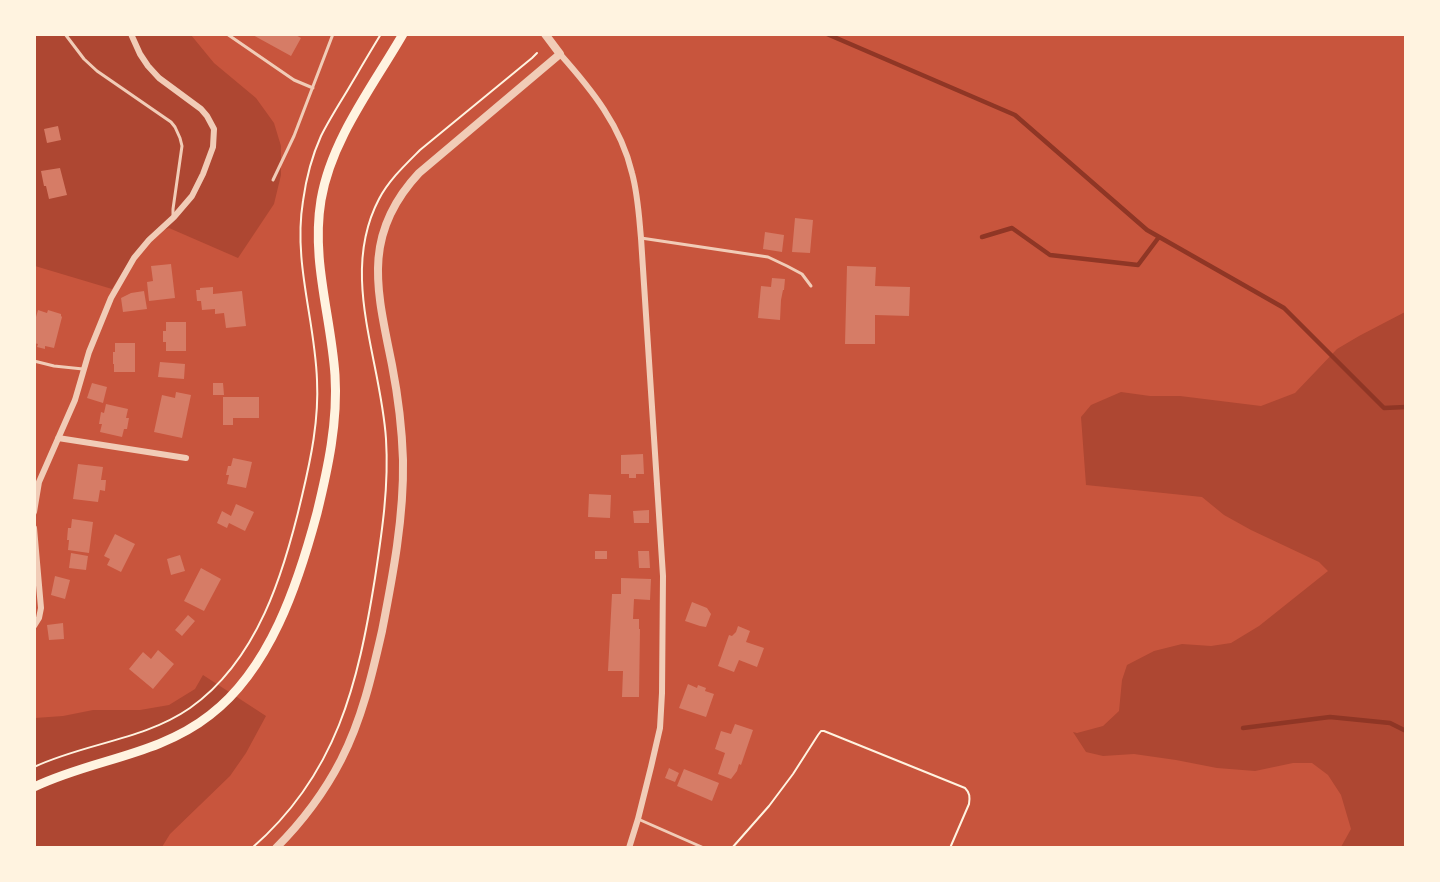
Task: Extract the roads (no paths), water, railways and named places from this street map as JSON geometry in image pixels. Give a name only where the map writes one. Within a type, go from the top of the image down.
[{"type":"main road","points":[[34,787],[75,770],[147,749],[195,726],[235,692],[258,660],[275,630],[305,555],[321,496],[334,419],[334,366],[318,258],[318,220],[323,186],[332,160],[348,128],[403,36]]},
{"type":"street","points":[[34,512],[37,482],[75,400],[83,369],[111,298],[134,258],[192,196],[213,147],[214,129],[207,116],[159,78],[140,54],[131,34]]},
{"type":"street","points":[[545,34],[596,96],[619,137],[632,172],[641,238],[663,576],[662,693],[660,728],[639,819],[629,848]]},
{"type":"street","points":[[276,848],[300,822],[322,792],[348,746],[365,698],[388,602],[398,535],[403,460],[400,414],[378,286],[378,258],[383,232],[400,196],[419,173],[560,54]]},
{"type":"street","points":[[58,438],[186,458]]},
{"type":"street","points":[[34,528],[41,608],[34,626]]},
{"type":"lane","points":[[65,34],[84,59],[97,71],[159,113],[175,127],[182,146],[172,209],[174,217]]},
{"type":"lane","points":[[227,34],[282,73],[312,88]]},
{"type":"lane","points":[[273,180],[294,136],[333,34]]},
{"type":"lane","points":[[641,238],[768,257],[802,274],[811,286]]},
{"type":"lane","points":[[34,361],[83,369]]},
{"type":"lane","points":[[639,819],[704,848]]},
{"type":"waterway","points":[[827,34],[1015,115],[1147,230],[1284,308],[1384,408],[1406,407]]},
{"type":"waterway","points":[[982,237],[1012,228],[1050,255],[1138,265],[1159,237]]},
{"type":"waterway","points":[[1243,728],[1330,717],[1390,723],[1406,731]]}]
